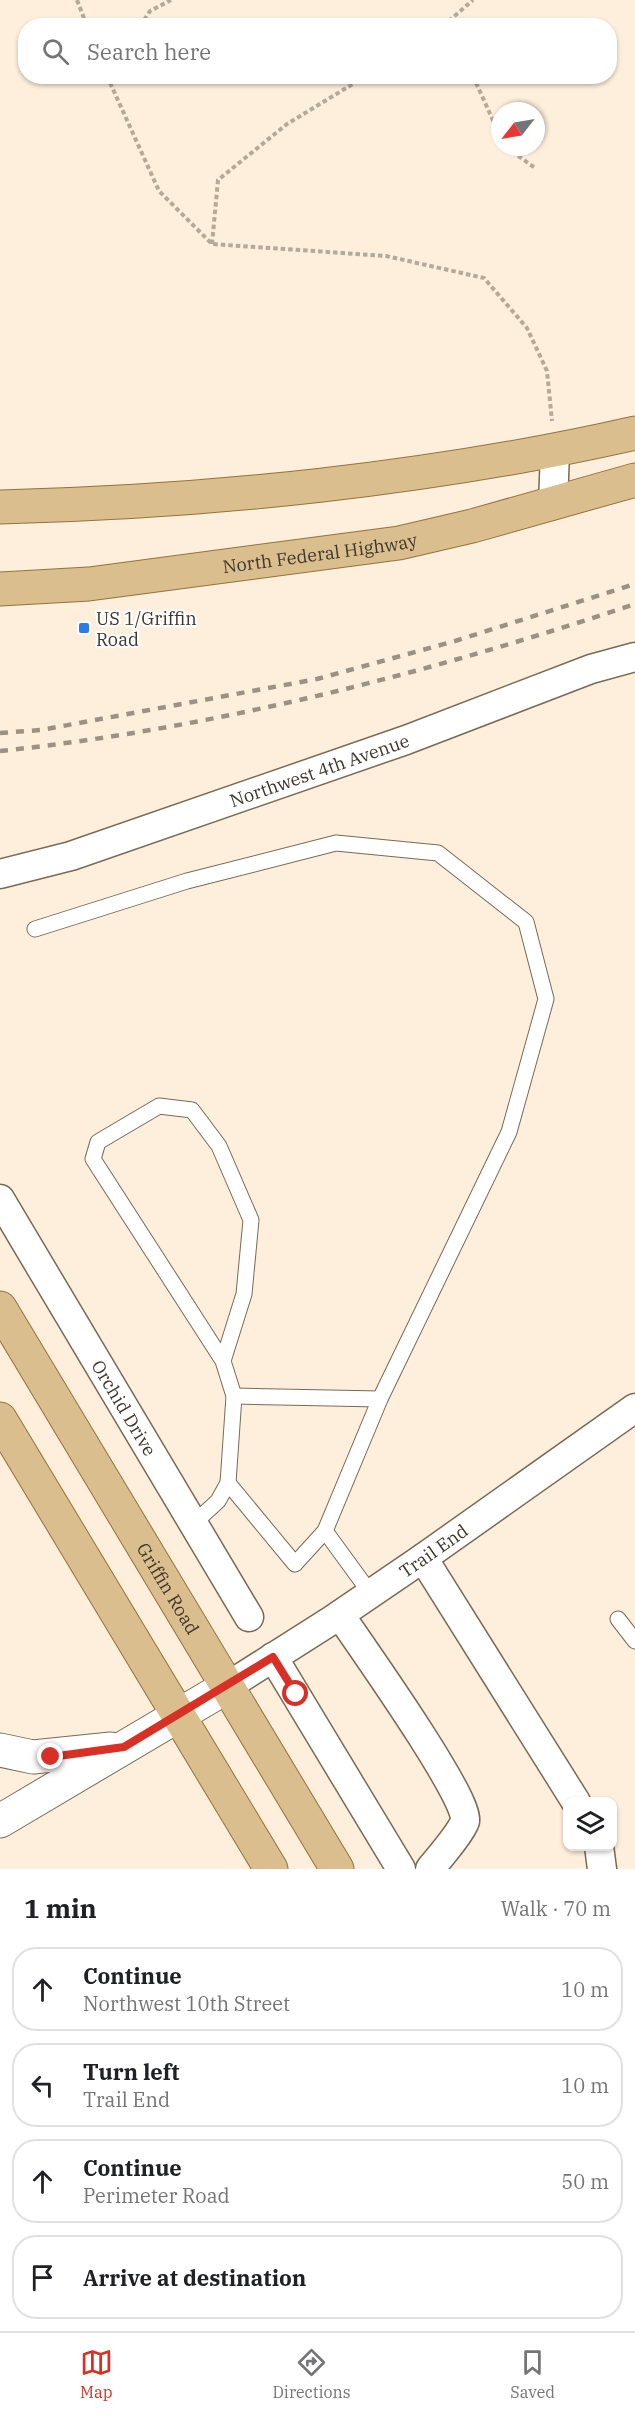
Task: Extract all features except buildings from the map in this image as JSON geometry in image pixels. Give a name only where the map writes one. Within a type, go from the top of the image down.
[{"type":"main road","points":[[0,507],[188,497],[458,468],[555,451],[635,433]]},
{"type":"main road","name":"North Federal Highway","points":[[0,589],[89,585],[324,555],[410,540],[554,505],[635,480]]},
{"type":"main road","name":"Griffin Road","points":[[0,1308],[337,1869]]},
{"type":"main road","points":[[0,1419],[271,1869]]},
{"type":"street","points":[[554,505],[555,451]]},
{"type":"street","name":"Northwest 4th Avenue","points":[[0,874],[82,852],[406,740],[591,669],[635,657]]},
{"type":"street","name":"Orchid Drive","points":[[0,1199],[249,1617]]},
{"type":"street","name":"Trail End","points":[[228,1686],[340,1615],[635,1408]]},
{"type":"street","points":[[423,1558],[573,1797]]},
{"type":"street","points":[[340,1615],[446,1774],[465,1810],[465,1822],[430,1869]]},
{"type":"street","points":[[273,1657],[401,1869]]},
{"type":"street","points":[[0,1821],[228,1686]]},
{"type":"street","points":[[0,1750],[33,1757],[124,1747]]},
{"type":"street","points":[[600,1851],[602,1869]]},
{"type":"lane","points":[[35,929],[187,881],[336,843],[438,853],[526,922],[546,999],[510,1132],[380,1399],[325,1531],[295,1564],[228,1483]]},
{"type":"lane","points":[[193,1524],[219,1501],[228,1483],[234,1396],[223,1361],[93,1159],[98,1142],[159,1106],[192,1110],[219,1146],[250,1220],[244,1294],[223,1361]]},
{"type":"lane","points":[[234,1396],[380,1399]]},
{"type":"lane","points":[[325,1531],[371,1593]]},
{"type":"lane","points":[[618,1619],[635,1641]]},
{"type":"path","points":[[77,0],[84,18]]},
{"type":"path","points":[[145,18],[150,11],[171,0]]},
{"type":"path","points":[[452,18],[473,0]]},
{"type":"path","points":[[111,84],[159,191],[212,244],[386,256],[484,278],[527,328],[547,371],[555,451]]},
{"type":"path","points":[[212,244],[218,180],[287,124],[353,84]]},
{"type":"path","points":[[477,84],[491,116]]},
{"type":"path","points":[[518,156],[535,168]]},
{"type":"railway","points":[[0,733],[41,730],[317,679],[455,641],[635,584]]},
{"type":"railway","points":[[0,751],[162,728],[322,695],[479,653],[635,604]]},
{"type":"place","name":"US 1/Griffin Road","points":[[84,628]]},
{"type":"route","points":[[51,1757],[124,1747],[273,1657],[296,1694]]}]
